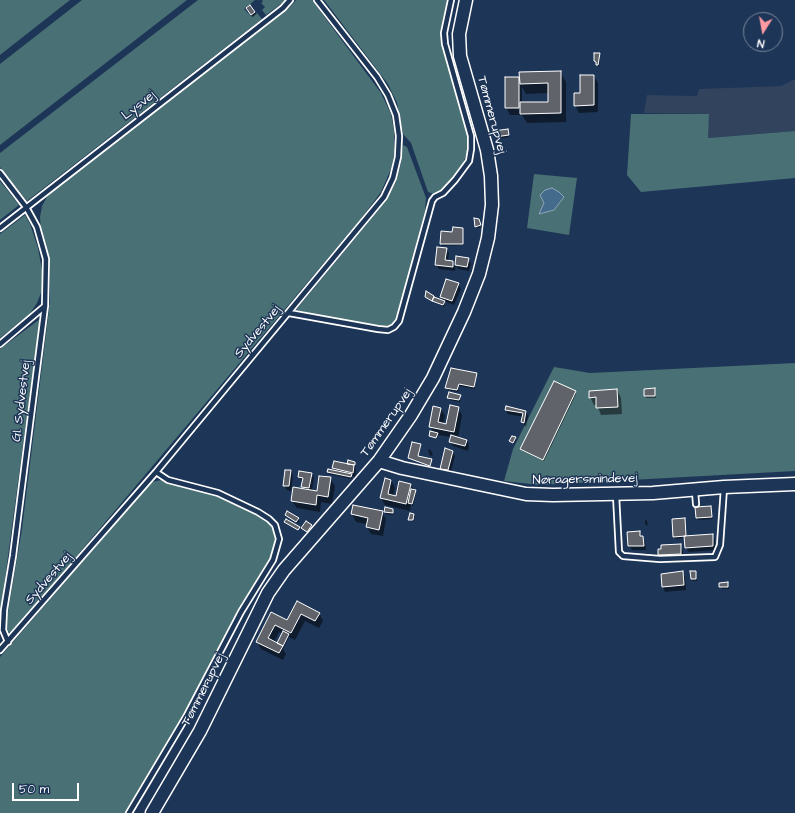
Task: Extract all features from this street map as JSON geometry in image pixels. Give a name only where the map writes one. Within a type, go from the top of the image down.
[{"type":"street","name":"Tømmerupvej","points":[[152,813],[200,730],[268,593],[284,570],[379,461],[412,415],[433,378],[464,312],[479,274],[488,238],[492,205],[488,156],[460,56],[459,34],[466,0]]},
{"type":"street","name":"Nøragersmindevej","points":[[379,461],[402,468],[526,494],[616,494],[795,484]]},
{"type":"lane","name":"Lysvej","points":[[0,228],[283,8],[290,0]]},
{"type":"lane","name":"Sydvestvej","points":[[0,650],[156,472],[384,197],[393,178],[398,157],[398,129],[396,115],[388,95],[377,77],[317,0]]},
{"type":"lane","points":[[289,313],[388,330],[394,327],[399,321],[432,201],[435,197],[444,194],[455,180],[469,161],[472,149],[471,136],[445,44],[444,33],[451,0]]},
{"type":"lane","name":"Gl. Sydvestvej","points":[[0,173],[26,207],[37,227],[46,259],[45,306],[14,556],[4,610],[3,630],[8,642]]},
{"type":"lane","points":[[0,344],[45,306]]},
{"type":"lane","points":[[129,813],[179,730],[241,612],[273,560],[279,539],[275,525],[258,512],[218,493],[168,480],[156,472]]},
{"type":"lane","points":[[616,494],[621,555],[628,558],[660,559],[715,556],[720,545],[724,487]]},
{"type":"lane","points":[[694,489],[696,504]]},
{"type":"shaded area","points":[[795,79],[795,131],[707,138],[709,114],[644,113],[647,95],[697,96],[699,89],[781,86]]},
{"type":"shaded area","points":[[552,188],[564,197],[554,210],[539,214],[544,203],[540,195],[545,190]]},
{"type":"green space","points":[[0,0],[70,0],[0,55]]},
{"type":"green space","points":[[82,0],[187,0],[0,145],[0,64]]},
{"type":"green space","points":[[198,0],[255,0],[244,9],[252,17],[257,13],[262,19],[27,201],[0,167],[0,153]]},
{"type":"green space","points":[[262,0],[286,0],[266,15],[262,10],[265,7],[261,3],[263,2]]},
{"type":"green space","points":[[296,0],[312,0],[381,93],[391,114],[395,151],[391,169],[381,192],[360,220],[11,634],[6,629],[6,624],[22,529],[50,301],[50,261],[41,231],[40,217],[42,206],[48,195],[290,7]]},
{"type":"green space","points":[[324,0],[448,0],[442,33],[442,44],[467,131],[469,147],[461,169],[442,191],[434,194],[428,192],[411,143],[403,134],[397,103],[388,84]]},
{"type":"green space","points":[[631,114],[709,114],[708,138],[795,131],[795,178],[641,192],[627,175]]},
{"type":"green space","points":[[403,145],[407,147],[426,198],[425,211],[396,322],[385,328],[296,310],[384,203],[396,182],[401,163]]},
{"type":"green space","points":[[534,174],[577,178],[569,235],[527,228]]},
{"type":"green space","points":[[0,181],[19,205],[0,220]]},
{"type":"green space","points":[[25,215],[30,224],[38,248],[42,270],[42,290],[37,303],[29,315],[0,338],[0,234]]},
{"type":"green space","points":[[40,319],[2,601],[0,618],[0,349]]},
{"type":"green space","points":[[795,363],[795,471],[539,485],[504,481],[513,449],[554,367],[590,373]]},
{"type":"green space","points":[[161,480],[218,495],[267,520],[274,528],[277,538],[272,558],[241,607],[212,665],[143,787],[125,813],[0,813],[0,657],[152,482]]},
{"type":"building","points":[[250,5],[255,12],[251,15],[246,8]]},
{"type":"building","points":[[594,53],[600,53],[598,65],[596,65],[596,62],[594,61]]},
{"type":"building","points":[[561,71],[561,113],[520,114],[520,102],[548,102],[548,83],[520,84],[519,72]]},
{"type":"building","points":[[580,75],[594,75],[594,105],[574,106],[574,93],[580,93]]},
{"type":"building","points":[[505,77],[519,77],[519,108],[505,108]]},
{"type":"building","points":[[508,129],[509,135],[495,137],[494,131]]},
{"type":"building","points":[[474,218],[479,219],[481,225],[475,227]]},
{"type":"building","points":[[453,227],[463,228],[463,244],[440,244],[441,231],[452,232]]},
{"type":"building","points":[[437,247],[447,248],[445,260],[453,261],[453,267],[435,265]]},
{"type":"building","points":[[456,256],[469,258],[467,267],[455,265]]},
{"type":"building","points":[[446,279],[459,283],[452,301],[440,297]]},
{"type":"building","points":[[426,291],[434,296],[432,301],[425,297]]},
{"type":"building","points":[[434,297],[445,301],[443,305],[432,301]]},
{"type":"building","points":[[451,368],[477,373],[474,387],[459,384],[457,390],[445,388]]},
{"type":"building","points":[[554,381],[576,391],[543,460],[520,449]]},
{"type":"building","points":[[655,388],[655,396],[644,396],[644,389]]},
{"type":"building","points":[[617,389],[618,407],[596,408],[596,397],[589,398],[589,391]]},
{"type":"building","points":[[449,392],[461,395],[459,400],[447,398]]},
{"type":"building","points":[[450,405],[459,407],[454,432],[429,427],[433,406],[441,408],[438,422],[446,424]]},
{"type":"building","points":[[506,406],[526,411],[524,423],[521,422],[523,413],[505,410]]},
{"type":"building","points":[[430,431],[438,433],[436,438],[429,436]]},
{"type":"building","points":[[451,435],[467,440],[465,446],[449,442]]},
{"type":"building","points":[[512,436],[516,437],[513,443],[509,441]]},
{"type":"building","points":[[412,442],[421,444],[418,456],[432,459],[430,466],[408,458]]},
{"type":"building","points":[[445,448],[453,451],[448,470],[440,469]]},
{"type":"building","points":[[348,460],[355,462],[355,465],[347,464]]},
{"type":"building","points":[[334,461],[354,465],[353,473],[332,468]]},
{"type":"building","points":[[328,469],[352,474],[351,477],[327,472]]},
{"type":"building","points":[[285,470],[291,470],[289,486],[283,486]]},
{"type":"building","points":[[299,471],[312,473],[309,488],[301,487],[303,478],[298,477]]},
{"type":"building","points":[[319,476],[331,477],[328,497],[317,495],[316,505],[291,501],[293,487],[317,491]]},
{"type":"building","points":[[385,478],[391,480],[388,494],[396,496],[399,481],[411,484],[406,504],[380,498]]},
{"type":"building","points":[[411,489],[416,490],[412,504],[408,503]]},
{"type":"building","points":[[353,505],[383,511],[379,530],[366,527],[368,518],[351,514]]},
{"type":"building","points":[[711,506],[712,517],[696,518],[695,507]]},
{"type":"building","points":[[385,507],[393,509],[393,513],[384,512]]},
{"type":"building","points":[[287,511],[299,518],[296,522],[285,515]]},
{"type":"building","points":[[410,513],[414,514],[413,520],[408,520]]},
{"type":"building","points":[[685,518],[686,536],[673,537],[672,519]]},
{"type":"building","points":[[286,519],[300,527],[298,530],[284,522]]},
{"type":"building","points":[[306,521],[312,525],[307,532],[301,528]]},
{"type":"building","points":[[640,531],[640,536],[643,536],[644,546],[628,546],[627,532]]},
{"type":"building","points":[[713,534],[713,546],[685,548],[684,536]]},
{"type":"building","points":[[681,544],[681,554],[658,555],[658,549],[661,549],[661,545]]},
{"type":"building","points":[[683,571],[684,585],[662,587],[661,574]]},
{"type":"building","points":[[690,571],[696,571],[696,579],[691,579]]},
{"type":"building","points":[[728,582],[728,587],[719,587],[719,583]]},
{"type":"building","points":[[297,601],[320,613],[315,621],[301,614],[291,633],[275,625],[268,638],[283,646],[279,653],[256,642],[271,612],[287,620]]},
{"type":"building","points":[[283,631],[289,634],[283,646],[277,643]]}]
